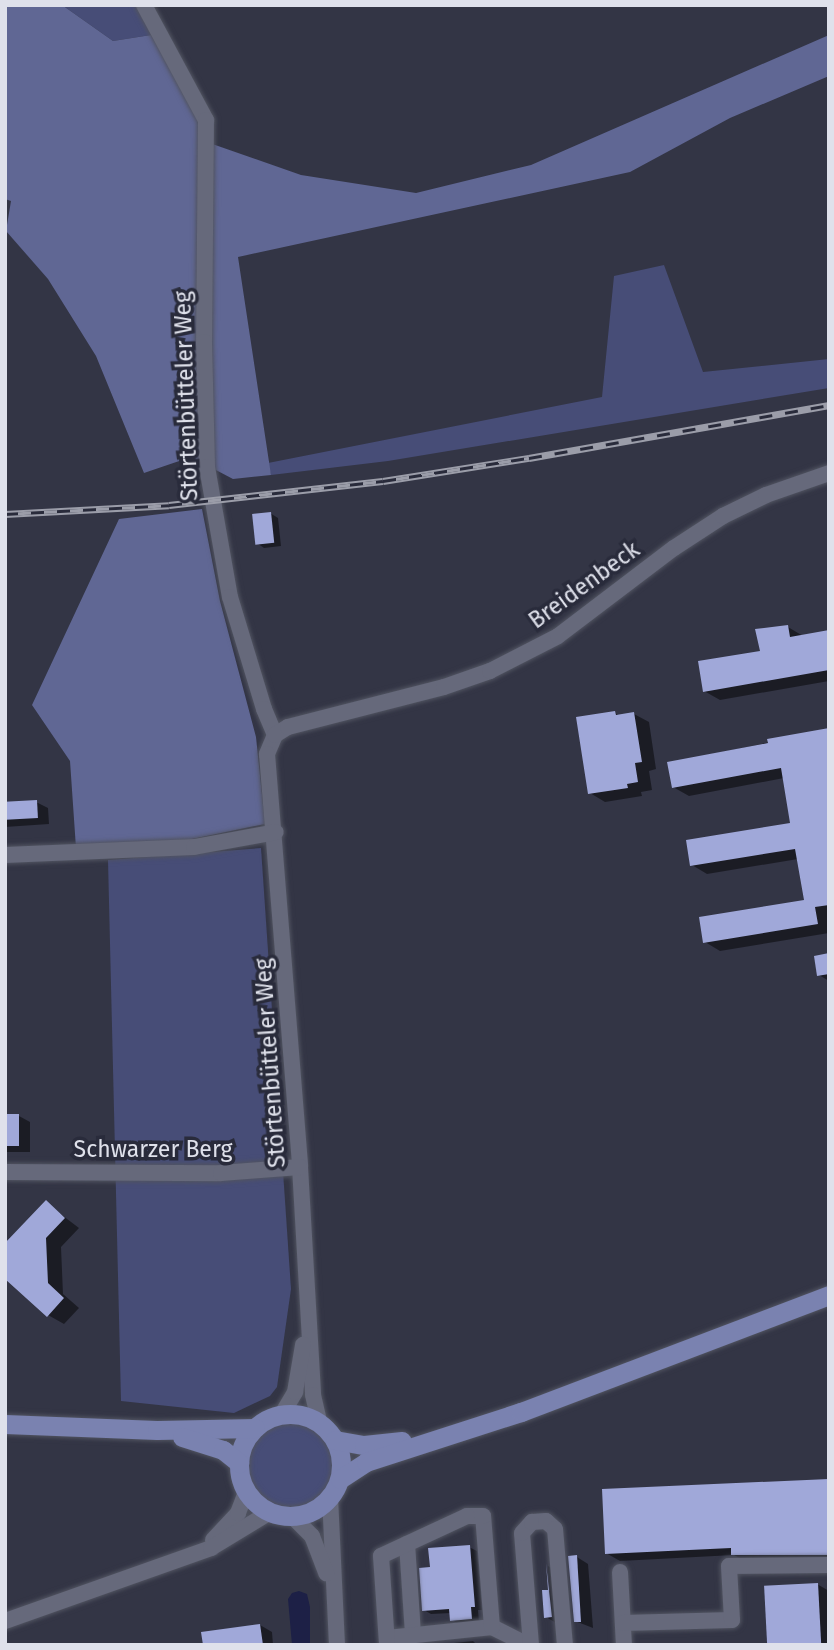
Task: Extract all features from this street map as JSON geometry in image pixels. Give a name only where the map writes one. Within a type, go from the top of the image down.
[{"type":"main road","points":[[340,1479],[366,1462],[521,1412],[829,1295]]},
{"type":"main road","points":[[5,1424],[158,1430],[255,1428],[282,1414],[307,1417],[319,1422],[335,1440],[341,1459],[340,1479],[330,1497],[313,1511],[292,1516],[271,1512],[246,1492],[239,1463],[244,1444],[255,1428]]},
{"type":"main road","points":[[158,1430],[207,1443],[239,1463]]},
{"type":"main road","points":[[335,1440],[372,1445],[451,1434]]},
{"type":"street","name":"Störtenbütteler Weg","points":[[144,5],[206,120],[204,342],[207,467],[230,597],[264,709],[275,735],[267,754],[276,832],[309,1290],[313,1395],[319,1422]]},
{"type":"street","name":"Breidenbeck","points":[[275,735],[288,727],[444,687],[490,671],[558,636],[674,548],[723,516],[766,495],[829,473]]},
{"type":"street","points":[[5,855],[194,847],[276,832]]},
{"type":"street","name":"Schwarzer Berg","points":[[5,1172],[221,1173],[300,1167]]},
{"type":"street","name":"Störtenbütteler Weg","points":[[282,1414],[295,1392],[309,1290]]},
{"type":"street","points":[[175,1562],[222,1533],[239,1513],[246,1492]]},
{"type":"street","points":[[330,1497],[337,1645]]},
{"type":"street","points":[[5,1621],[219,1545],[271,1512]]},
{"type":"street","points":[[292,1516],[312,1536],[324,1565],[333,1599]]},
{"type":"street","points":[[492,1627],[483,1516],[467,1517],[381,1556],[382,1604],[387,1641],[413,1635],[492,1627],[529,1645],[522,1533],[532,1522],[546,1521],[555,1529],[565,1645]]},
{"type":"street","points":[[407,1544],[413,1635]]},
{"type":"street","points":[[623,1623],[732,1619],[729,1566],[829,1565]]},
{"type":"street","points":[[620,1572],[624,1645]]},
{"type":"shaded area","points":[[5,5],[62,5],[113,41],[151,35],[199,120],[198,139],[301,175],[416,193],[531,165],[829,35],[829,76],[730,118],[630,172],[238,257],[271,475],[233,479],[191,457],[144,473],[96,356],[48,279],[6,231],[11,201],[5,199]]},
{"type":"shaded area","points":[[62,5],[135,5],[151,35],[113,41]]},
{"type":"shaded area","points":[[664,265],[703,372],[829,359],[829,388],[388,461],[271,475],[268,463],[602,397],[614,276]]},
{"type":"shaded area","points":[[202,509],[220,601],[256,737],[265,824],[192,839],[76,848],[70,761],[32,705],[119,519]]},
{"type":"shaded area","points":[[261,848],[291,1289],[277,1387],[270,1396],[234,1413],[121,1401],[108,860]]},
{"type":"shaded area","points":[[290,1421],[307,1425],[321,1434],[330,1448],[334,1465],[330,1482],[321,1496],[307,1505],[290,1509],[273,1505],[259,1496],[250,1482],[246,1465],[250,1448],[259,1434],[273,1425]]},
{"type":"shaded area","points":[[299,1591],[307,1594],[310,1607],[310,1645],[292,1645],[288,1599],[292,1593]]},
{"type":"building","points":[[271,512],[274,543],[255,545],[252,514]]},
{"type":"building","points":[[788,625],[790,637],[829,630],[829,670],[703,692],[698,661],[760,651],[755,629]]},
{"type":"building","points":[[615,711],[616,715],[634,712],[642,762],[635,763],[638,782],[627,784],[628,788],[588,794],[576,717]]},
{"type":"building","points":[[829,728],[829,905],[815,907],[818,924],[703,943],[699,917],[804,900],[795,849],[690,866],[686,840],[790,823],[781,768],[672,788],[667,762],[768,743],[767,739]]},
{"type":"building","points":[[37,800],[38,818],[6,820],[5,802]]},
{"type":"building","points":[[829,953],[829,974],[817,976],[814,956]]},
{"type":"building","points":[[5,1114],[19,1114],[19,1146],[5,1146]]},
{"type":"building","points":[[46,1200],[65,1218],[46,1238],[48,1283],[64,1298],[47,1317],[5,1279],[5,1243]]},
{"type":"building","points":[[829,1479],[829,1555],[731,1555],[731,1548],[605,1554],[602,1489]]},
{"type":"building","points":[[470,1545],[475,1607],[471,1607],[472,1619],[450,1621],[449,1609],[422,1611],[419,1568],[430,1567],[428,1548]]},
{"type":"building","points":[[577,1555],[581,1622],[574,1622],[568,1556]]},
{"type":"building","points":[[546,1563],[552,1617],[544,1618],[542,1590],[548,1590]]},
{"type":"building","points":[[818,1583],[821,1645],[767,1645],[764,1586]]},
{"type":"building","points":[[260,1624],[263,1645],[203,1645],[201,1632]]},
{"type":"railway","points":[[5,514],[169,505],[383,481],[829,405]]}]
